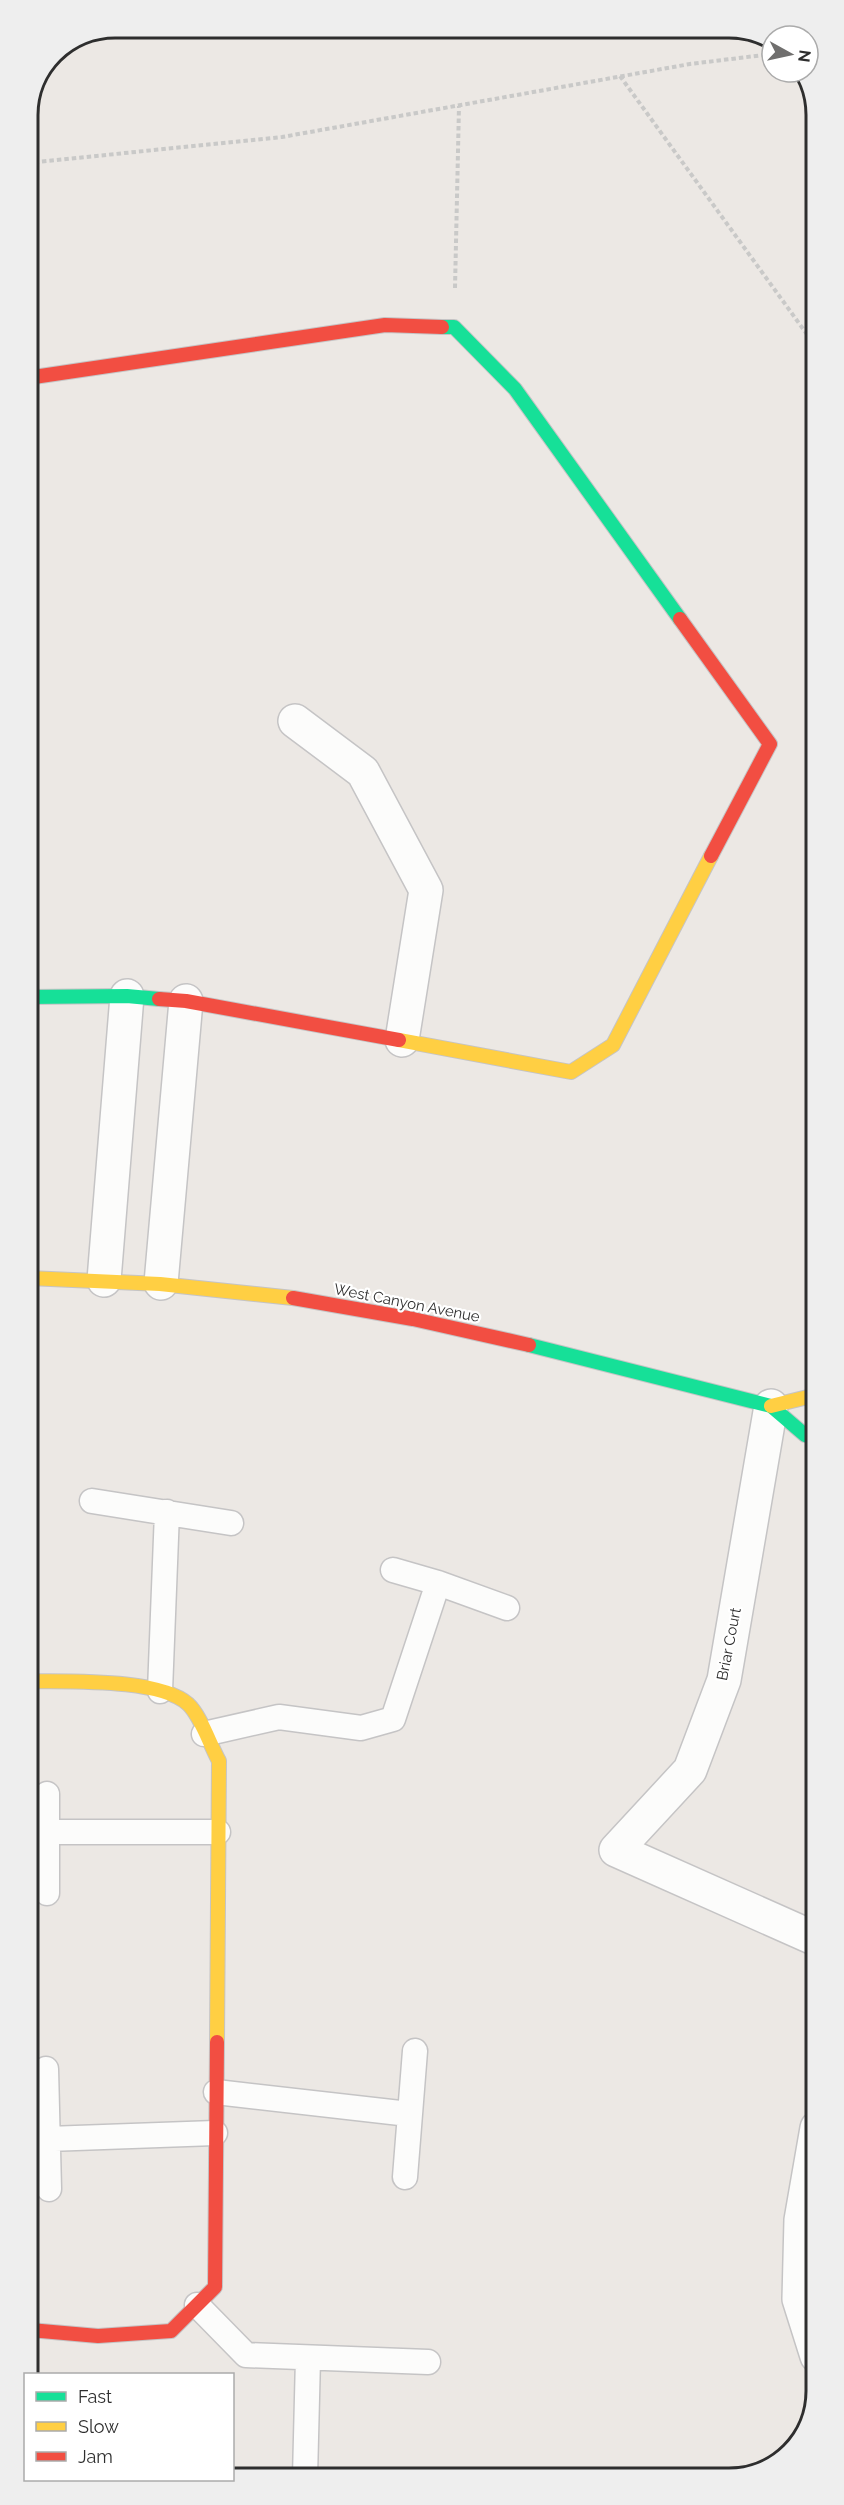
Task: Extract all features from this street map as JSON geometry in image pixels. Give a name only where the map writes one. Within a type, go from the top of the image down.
[{"type":"street","points":[[38,376],[386,325],[454,327],[515,389],[770,744],[613,1045],[571,1072],[186,1001],[127,996],[38,997]]},
{"type":"street","points":[[295,721],[363,772],[426,890],[402,1040]]},
{"type":"street","points":[[104,1280],[127,996]]},
{"type":"street","points":[[160,1282],[186,1001]]},
{"type":"street","name":"West Canyon Avenue","points":[[38,1278],[160,1282],[292,1298],[446,1326],[771,1406],[806,1435]]},
{"type":"street","name":"West Canyon Avenue","points":[[771,1406],[806,1397]]},
{"type":"street","name":"Briar Court","points":[[771,1406],[724,1680],[690,1770],[616,1850],[806,1936]]},
{"type":"street","points":[[38,1681],[133,1685],[160,1690],[188,1704],[219,1761],[215,2287],[171,2331],[98,2336],[38,2331]]},
{"type":"street","points":[[806,2191],[801,2220],[799,2299],[806,2321]]},
{"type":"lane","points":[[92,1501],[231,1522]]},
{"type":"lane","points":[[160,1690],[167,1512]]},
{"type":"lane","points":[[393,1570],[438,1583],[507,1608]]},
{"type":"lane","points":[[204,1734],[279,1717],[360,1728],[393,1719],[438,1583]]},
{"type":"lane","points":[[47,1794],[47,1893]]},
{"type":"lane","points":[[47,1832],[218,1832]]},
{"type":"lane","points":[[405,2177],[415,2051]]},
{"type":"lane","points":[[46,2069],[49,2189]]},
{"type":"lane","points":[[216,2092],[409,2114]]},
{"type":"lane","points":[[48,2139],[215,2133]]},
{"type":"lane","points":[[197,2305],[246,2355],[428,2362]]},
{"type":"lane","points":[[305,2467],[308,2358]]},
{"type":"path","points":[[38,162],[282,137],[690,64],[760,55]]},
{"type":"path","points":[[620,76],[806,333]]},
{"type":"path","points":[[454,327],[459,106]]},
{"type":"traffic: fast","points":[[442,327],[454,327],[515,389],[680,619]]},
{"type":"traffic: fast","points":[[38,997],[127,996],[159,999]]},
{"type":"traffic: fast","points":[[529,1345],[771,1406],[806,1435]]},
{"type":"traffic: slow","points":[[399,1040],[571,1072],[613,1045],[711,856]]},
{"type":"traffic: slow","points":[[38,1278],[160,1284],[293,1298]]},
{"type":"traffic: slow","points":[[771,1406],[806,1397]]},
{"type":"traffic: slow","points":[[38,1681],[112,1683],[156,1690],[188,1704],[201,1723],[219,1761],[217,2042]]},
{"type":"traffic: jam","points":[[38,376],[385,325],[442,327]]},
{"type":"traffic: jam","points":[[680,619],[770,744],[711,856]]},
{"type":"traffic: jam","points":[[159,999],[186,1001],[399,1040]]},
{"type":"traffic: jam","points":[[293,1298],[413,1319],[529,1345]]},
{"type":"traffic: jam","points":[[38,2331],[98,2336],[171,2331],[215,2287],[217,2042]]}]
